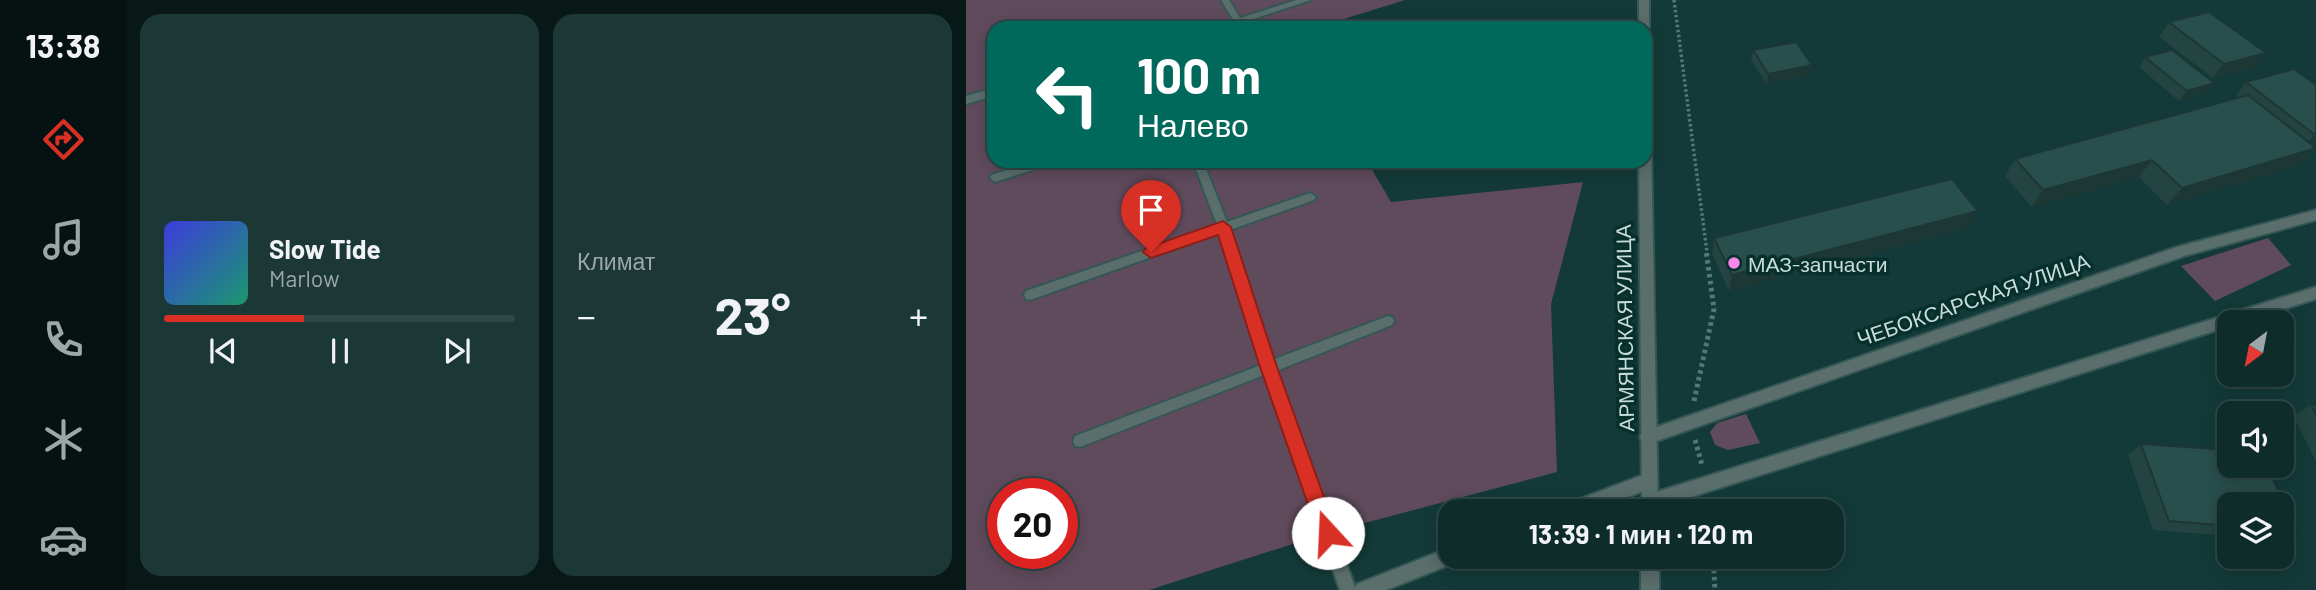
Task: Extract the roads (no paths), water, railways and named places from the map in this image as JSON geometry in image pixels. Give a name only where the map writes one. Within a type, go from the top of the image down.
[{"type":"street","points":[[1238,21],[1306,0]]},
{"type":"street","points":[[1644,0],[1644,21]]},
{"type":"street","points":[[966,100],[987,94]]},
{"type":"street","name":"АРМЯНСКАЯ УЛИЦА","points":[[1645,168],[1649,499]]},
{"type":"street","name":"ЧЕБОКСАРСКАЯ УЛИЦА","points":[[1648,437],[2182,251],[2316,215]]},
{"type":"street","points":[[1668,499],[1707,484],[2316,293]]},
{"type":"street","points":[[1601,499],[1648,481]]},
{"type":"street","points":[[1363,590],[1438,561]]},
{"type":"street","points":[[1650,569],[1650,590]]},
{"type":"lane","points":[[1225,0],[1238,21]]},
{"type":"lane","points":[[995,178],[1026,168]]},
{"type":"lane","points":[[1201,168],[1348,590]]},
{"type":"lane","points":[[1030,295],[1310,197]]},
{"type":"lane","points":[[1080,441],[1388,321]]},
{"type":"place","name":"МАЗ-запчасти","points":[[1734,263]]}]
